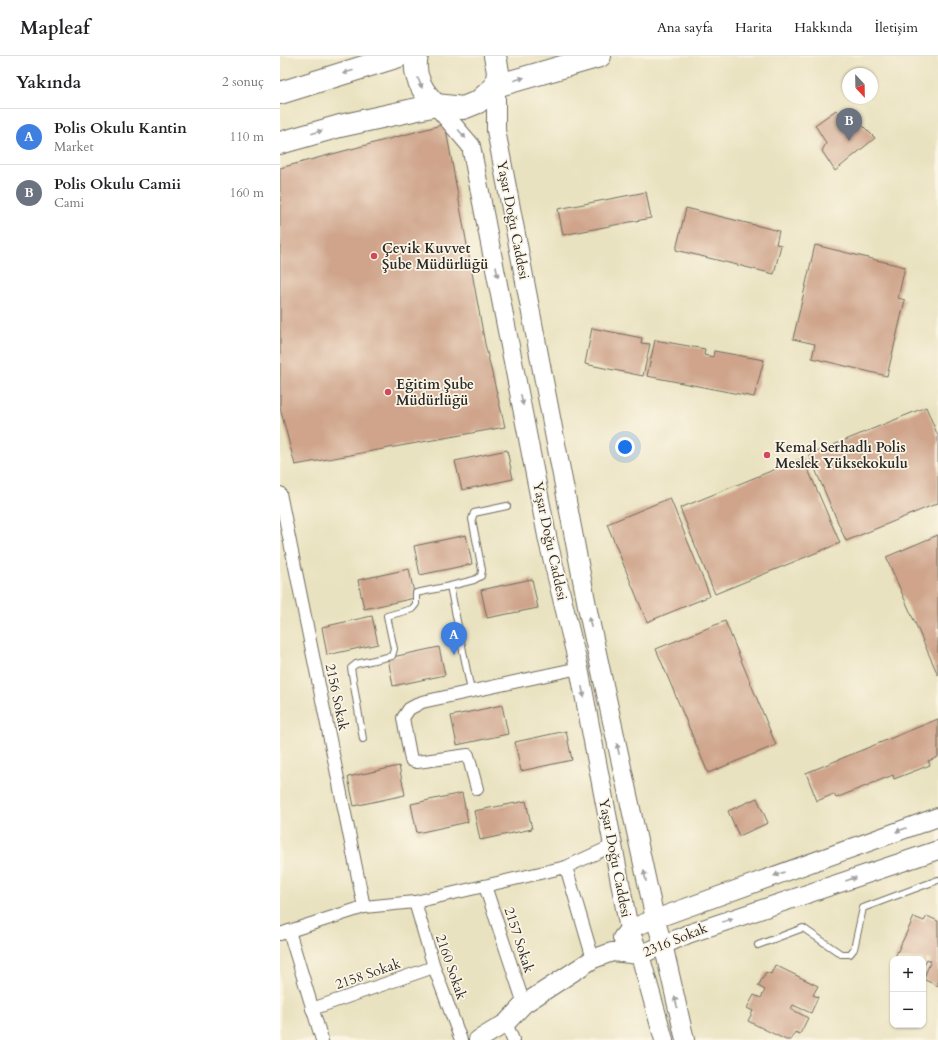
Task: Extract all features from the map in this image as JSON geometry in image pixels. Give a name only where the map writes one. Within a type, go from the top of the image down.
[{"type":"highway","points":[[280,93],[398,56]]},
{"type":"highway","name":"Yaşar Doğu Caddesi","points":[[417,56],[416,74],[420,85],[427,96],[436,105]]},
{"type":"highway","name":"Yaşar Doğu Caddesi","points":[[495,56],[498,72],[496,86]]},
{"type":"highway","points":[[280,143],[340,126],[436,105],[463,108],[478,102],[496,86],[600,56]]},
{"type":"main road","name":"Yaşar Doğu Caddesi","points":[[496,86],[496,130],[589,616],[655,919],[663,944],[685,1040]]},
{"type":"main road","name":"Yaşar Doğu Caddesi","points":[[436,105],[471,146],[548,540],[579,668],[629,929],[640,956],[664,1040]]},
{"type":"main road","name":"2316 Sokak","points":[[938,817],[629,929],[612,952],[640,956],[663,944],[688,934],[938,850]]},
{"type":"main road","points":[[478,1040],[506,1023],[524,1004],[593,958],[612,952]]},
{"type":"street","name":"2156 Sokak","points":[[280,493],[364,907]]},
{"type":"street","points":[[477,789],[468,755],[416,762],[411,760],[403,718],[409,709],[422,702],[579,668]]},
{"type":"street","points":[[322,1040],[285,932],[364,907],[415,902],[566,867],[612,846]]},
{"type":"street","points":[[566,867],[593,958]]},
{"type":"street","name":"2157 Sokak","points":[[485,886],[524,1004]]},
{"type":"street","name":"2160 Sokak","points":[[415,902],[434,967],[461,1040]]},
{"type":"street","name":"2158 Sokak","points":[[312,1009],[434,967]]},
{"type":"street","points":[[506,1023],[513,1040]]},
{"type":"lane","points":[[363,739],[350,668],[356,664],[392,656],[394,649],[387,616],[412,609],[416,604],[416,593],[474,580],[481,576],[482,570],[472,519],[474,513],[507,506]]},
{"type":"lane","points":[[450,586],[472,692]]},
{"type":"lane","points":[[758,945],[803,928],[841,954],[850,954],[854,949],[862,908],[938,880]]},
{"type":"building","points":[[836,110],[852,127],[862,125],[875,138],[835,171],[822,151],[826,143],[815,125]]},
{"type":"building","name":"Çevik Kuvvet Şube Müdürlüğü","points":[[445,124],[485,344],[505,427],[295,465],[280,408],[280,168]]},
{"type":"building","points":[[646,192],[651,218],[563,235],[558,209]]},
{"type":"building","points":[[686,208],[779,231],[776,244],[781,245],[774,274],[676,250]]},
{"type":"building","points":[[815,245],[905,267],[898,298],[905,300],[887,376],[812,358],[815,344],[793,339]]},
{"type":"building","points":[[592,328],[642,338],[641,343],[650,344],[643,376],[585,364]]},
{"type":"building","points":[[655,340],[705,349],[704,355],[713,357],[714,351],[764,360],[754,397],[647,376]]},
{"type":"building","points":[[926,407],[938,436],[938,503],[846,541],[809,455]]},
{"type":"building","points":[[507,450],[513,479],[462,490],[455,461]]},
{"type":"building","points":[[803,458],[840,543],[715,594],[680,508]]},
{"type":"building","points":[[670,498],[710,596],[647,622],[607,524]]},
{"type":"building","points":[[466,535],[472,564],[420,575],[414,546]]},
{"type":"building","points":[[938,535],[938,675],[886,557]]},
{"type":"building","points":[[409,569],[415,598],[364,609],[358,580]]},
{"type":"building","points":[[532,579],[538,608],[487,618],[481,590]]},
{"type":"building","points":[[372,616],[378,644],[327,655],[322,627]]},
{"type":"building","points":[[725,621],[776,745],[708,773],[656,649]]},
{"type":"building","points":[[439,647],[445,675],[393,686],[388,658]]},
{"type":"building","points":[[502,705],[508,734],[457,745],[451,716]]},
{"type":"building","points":[[938,719],[938,757],[928,761],[930,765],[894,779],[893,775],[836,798],[834,794],[817,801],[806,773]]},
{"type":"building","points":[[566,731],[572,760],[521,771],[515,742]]},
{"type":"building","points":[[399,766],[405,795],[354,806],[348,777]]},
{"type":"building","points":[[462,793],[468,822],[417,833],[411,804]]},
{"type":"building","points":[[757,798],[768,823],[739,836],[728,811]]},
{"type":"building","points":[[526,801],[532,829],[480,840],[474,811]]},
{"type":"building","points":[[927,916],[938,921],[938,986],[926,980],[926,972],[931,961],[927,959],[926,961],[926,956],[895,956],[914,917],[924,921]]},
{"type":"building","points":[[775,965],[818,986],[813,995],[818,997],[811,1013],[793,1005],[791,1009],[808,1018],[800,1034],[795,1032],[791,1040],[786,1040],[748,1021],[753,1011],[747,1008],[754,995],[761,998],[765,990],[758,986],[766,972],[771,974]]},
{"type":"place","name":"Polis Okulu Camii","points":[[849,141]]},
{"type":"place","name":"Çevik Kuvvet Şube Müdürlüğü","points":[[374,256]]},
{"type":"place","name":"Eğitim Şube Müdürlüğü","points":[[388,392]]},
{"type":"place","name":"Kemal Serhadlı Polis Meslek Yüksekokulu","points":[[767,455]]},
{"type":"place","name":"Polis Okulu Kantin","points":[[454,655]]}]
